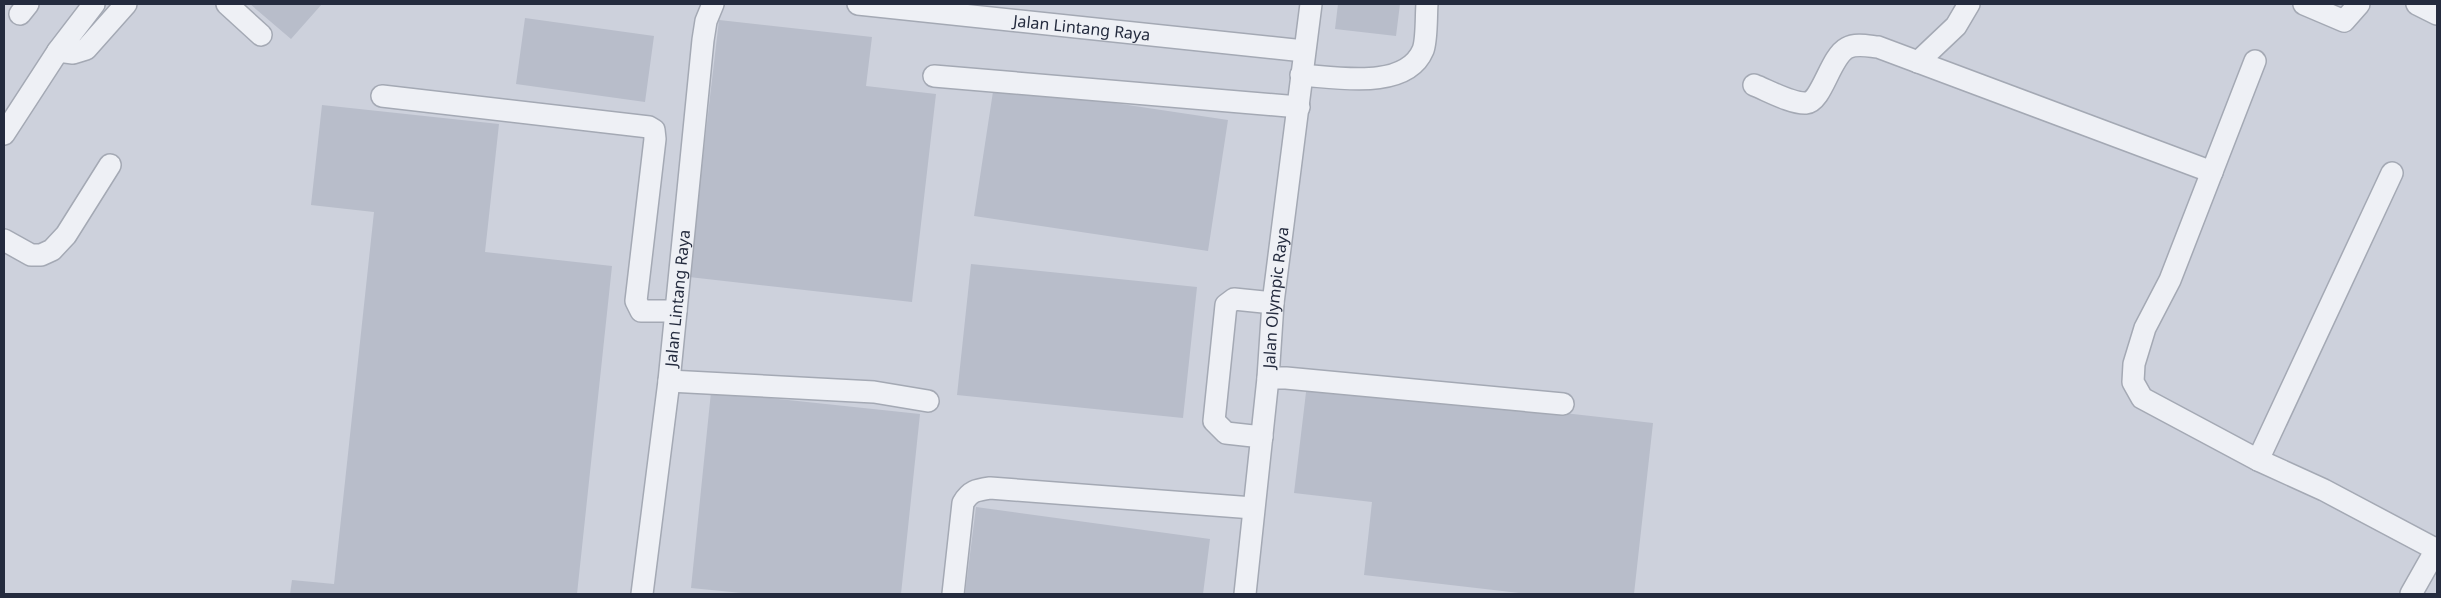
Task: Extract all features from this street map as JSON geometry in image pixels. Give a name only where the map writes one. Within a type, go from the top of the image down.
[{"type":"street","points":[[4,134],[58,50],[94,4]]},
{"type":"street","points":[[58,50],[73,53],[86,49],[126,4]]},
{"type":"street","points":[[227,4],[262,35]]},
{"type":"street","name":"Jalan Lintang Raya","points":[[642,594],[670,381],[703,40],[706,21],[714,4]]},
{"type":"street","name":"Jalan Lintang Raya","points":[[858,4],[1304,51]]},
{"type":"street","name":"Jalan Olympic Raya","points":[[1245,594],[1268,378],[1273,303],[1311,4]]},
{"type":"street","points":[[1301,75],[1374,79],[1391,77],[1399,73],[1417,59],[1424,50],[1427,4]]},
{"type":"street","points":[[1918,62],[1956,26],[1969,4]]},
{"type":"street","points":[[2304,4],[2344,21],[2359,4]]},
{"type":"street","points":[[2417,4],[2437,14]]},
{"type":"street","points":[[1754,86],[1798,102],[1808,103],[1815,99],[1845,48],[1856,46],[1878,47],[2212,172]]},
{"type":"street","points":[[2256,61],[2170,280],[2145,328],[2134,364],[2133,382],[2142,398],[2258,460],[2324,490],[2437,550],[2411,594]]},
{"type":"street","points":[[934,76],[1299,107]]},
{"type":"street","points":[[382,96],[649,127],[654,130],[655,140],[636,301],[641,311],[676,311]]},
{"type":"street","points":[[4,240],[31,254],[41,254],[52,250],[66,235],[110,165]]},
{"type":"street","points":[[2258,460],[2392,173]]},
{"type":"street","points":[[1262,437],[1226,433],[1214,421],[1226,305],[1234,300],[1273,303]]},
{"type":"street","points":[[1268,378],[1286,378],[1563,404]]},
{"type":"street","points":[[670,381],[874,392],[928,401]]},
{"type":"street","points":[[953,594],[963,504],[968,494],[976,490],[999,489],[1253,508]]},
{"type":"shaded area","points":[[4,4],[2437,4],[2437,594],[4,594]]},
{"type":"building","points":[[250,4],[322,4],[291,39]]},
{"type":"building","points":[[1338,4],[1400,4],[1396,36],[1335,29]]},
{"type":"building","points":[[525,18],[654,36],[645,102],[516,84]]},
{"type":"building","points":[[719,20],[872,37],[866,86],[936,94],[912,302],[689,277]]},
{"type":"building","points":[[994,85],[1228,120],[1208,251],[974,216]]},
{"type":"building","points":[[322,105],[499,124],[485,252],[612,266],[577,594],[290,594],[292,580],[334,584],[374,212],[311,205]]},
{"type":"building","points":[[971,264],[1197,287],[1183,418],[957,395]]},
{"type":"building","points":[[1307,384],[1653,423],[1634,594],[1529,594],[1364,575],[1372,502],[1294,493]]},
{"type":"building","points":[[711,392],[920,414],[901,594],[752,594],[691,588]]},
{"type":"building","points":[[976,507],[1210,539],[1203,594],[965,594]]}]
